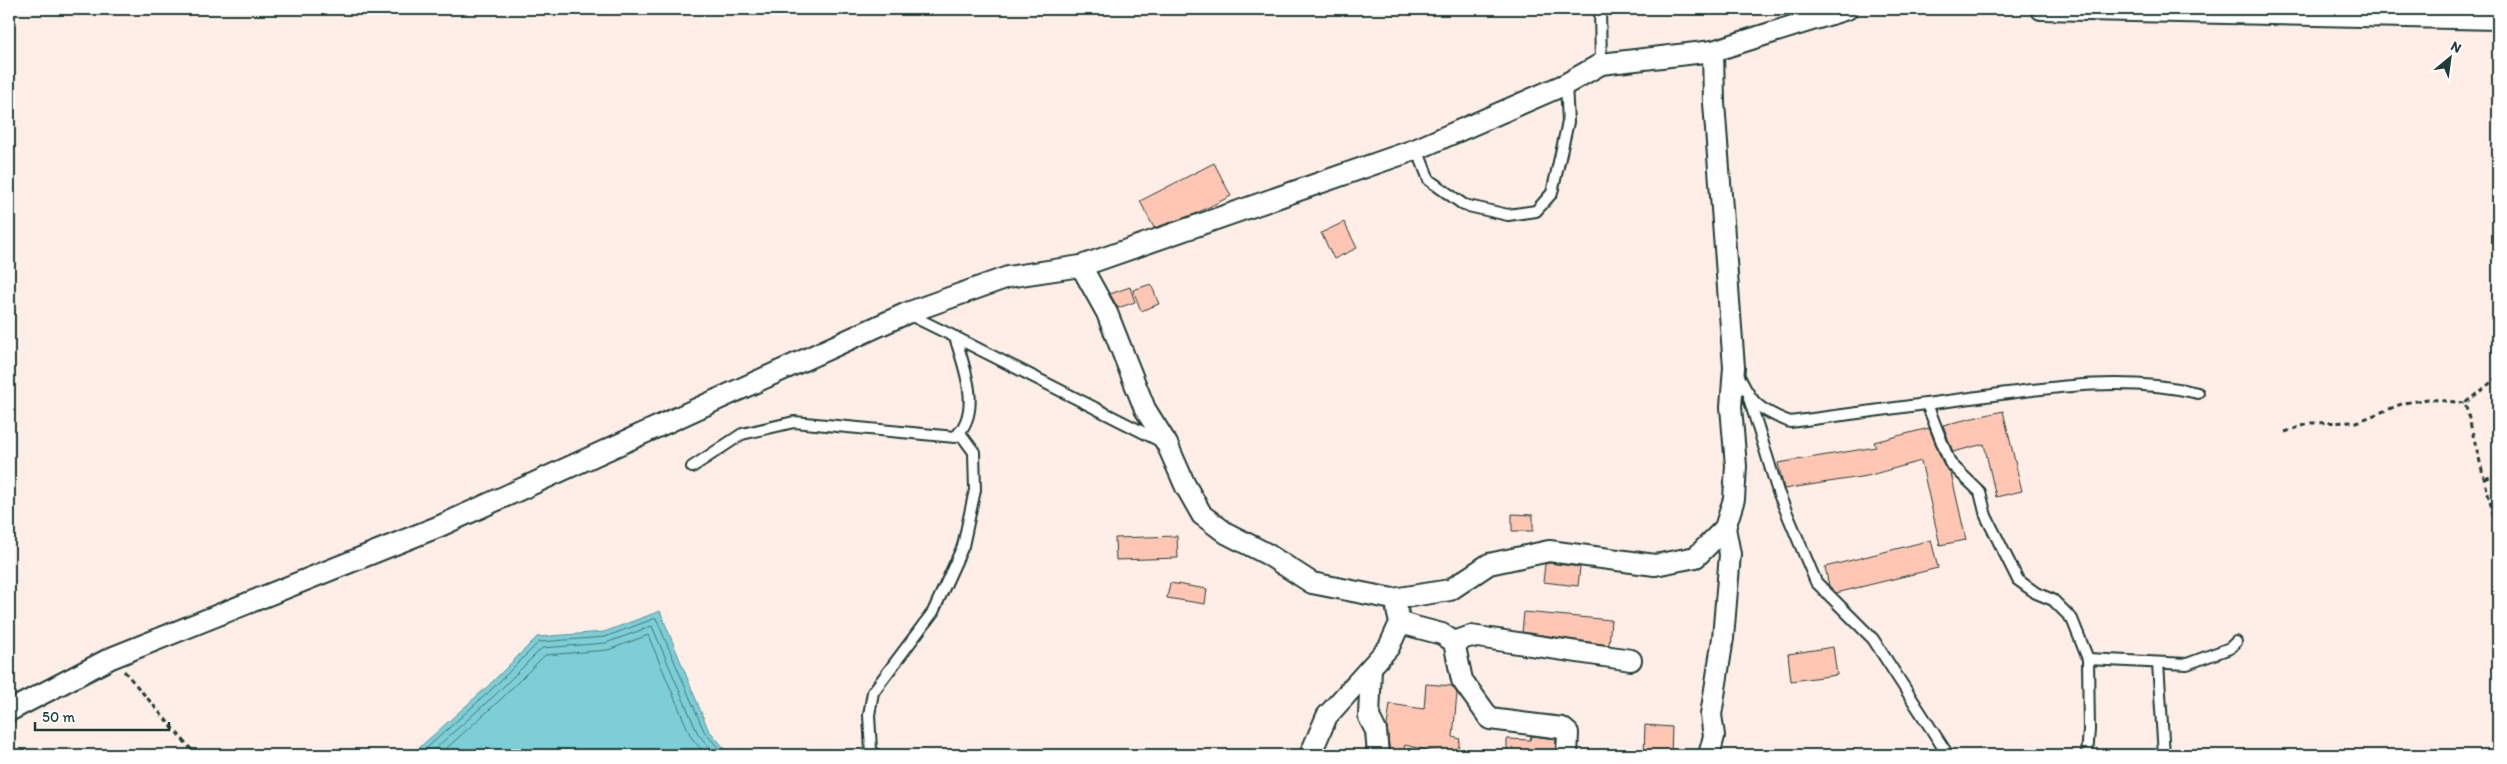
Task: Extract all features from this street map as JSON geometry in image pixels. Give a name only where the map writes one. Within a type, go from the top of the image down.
[{"type":"street","points":[[9,711],[111,658],[440,526],[907,313],[1008,277],[1081,266],[1417,149],[1566,84],[1601,64],[1713,51],[1847,9]]},
{"type":"street","points":[[2042,9],[2498,19]]},
{"type":"street","points":[[1081,266],[1107,313],[1145,409],[1167,444],[1185,485],[1202,515],[1226,533],[1267,554],[1312,583],[1393,599],[1450,590],[1489,564],[1549,551],[1655,565],[1696,557],[1725,528],[1734,499],[1736,466],[1732,407],[1734,367],[1714,103],[1713,51]]},
{"type":"street","points":[[1709,755],[1714,736],[1711,716],[1723,638],[1730,554],[1725,528]]},
{"type":"street","points":[[1310,755],[1327,716],[1389,647],[1400,623],[1393,599]]},
{"type":"street","points":[[1400,623],[1442,634],[1454,642],[1462,680],[1490,719],[1562,728],[1568,733],[1567,755]]},
{"type":"street","points":[[1454,642],[1471,636],[1631,660]]},
{"type":"street","points":[[1370,668],[1369,718],[1376,731],[1378,755]]},
{"type":"lane","points":[[1600,9],[1601,64]]},
{"type":"lane","points":[[1417,149],[1430,180],[1464,205],[1508,215],[1536,211],[1552,193],[1568,122],[1566,84]]},
{"type":"lane","points":[[907,313],[1167,444]]},
{"type":"lane","points":[[692,466],[742,434],[794,422],[955,437],[960,433],[968,414],[969,387],[955,337]]},
{"type":"lane","points":[[1734,367],[1749,398],[1778,492],[1816,582],[1873,639],[1948,755]]},
{"type":"lane","points":[[1749,398],[1769,414],[1790,422],[2053,387],[2116,384],[2173,387],[2198,393]]},
{"type":"lane","points":[[1928,404],[1950,463],[1980,492],[1986,516],[2018,580],[2036,593],[2053,600],[2072,619],[2088,659],[2087,755]]},
{"type":"lane","points":[[876,755],[871,750],[869,714],[873,692],[933,612],[963,546],[975,490],[974,452],[960,433]]},
{"type":"lane","points":[[2088,659],[2187,664],[2230,648],[2236,642]]},
{"type":"lane","points":[[2158,663],[2164,755]]},
{"type":"path","points":[[2285,432],[2311,423],[2357,422],[2404,403],[2428,399],[2465,403],[2498,378]]},
{"type":"path","points":[[2465,403],[2498,533]]},
{"type":"path","points":[[2485,479],[2498,474]]},
{"type":"path","points":[[111,658],[158,709],[196,755]]},
{"type":"water","points":[[660,611],[708,729],[730,755],[411,755],[487,687],[537,637],[604,632]]},
{"type":"building","points":[[1214,163],[1231,196],[1195,214],[1154,228],[1140,201]]},
{"type":"building","points":[[1344,222],[1357,248],[1334,259],[1321,233]]},
{"type":"building","points":[[1151,284],[1159,304],[1141,311],[1133,290]]},
{"type":"building","points":[[1130,287],[1135,302],[1118,308],[1110,294]]},
{"type":"building","points":[[2003,411],[2022,491],[1996,497],[1984,444],[1953,452],[1943,425]]},
{"type":"building","points":[[1929,428],[1944,466],[1951,473],[1966,540],[1940,545],[1921,461],[1867,476],[1784,489],[1778,463],[1876,447],[1874,442]]},
{"type":"building","points":[[1512,514],[1533,515],[1533,531],[1512,531]]},
{"type":"building","points":[[1177,536],[1178,558],[1116,560],[1115,538]]},
{"type":"building","points":[[1931,540],[1938,568],[1836,593],[1829,586],[1825,567]]},
{"type":"building","points":[[1545,564],[1580,567],[1578,586],[1543,582]]},
{"type":"building","points":[[1170,583],[1207,589],[1205,604],[1167,598]]},
{"type":"building","points":[[1524,612],[1611,620],[1609,645],[1522,632]]},
{"type":"building","points":[[1833,647],[1837,675],[1791,681],[1788,654]]},
{"type":"building","points":[[1426,684],[1452,686],[1457,693],[1453,737],[1460,739],[1457,755],[1447,755],[1405,745],[1402,755],[1390,755],[1387,726],[1390,704],[1424,709]]},
{"type":"building","points":[[1645,725],[1672,727],[1671,755],[1644,755]]},
{"type":"building","points":[[1531,736],[1556,739],[1555,754],[1507,753],[1507,739],[1530,740]]}]
